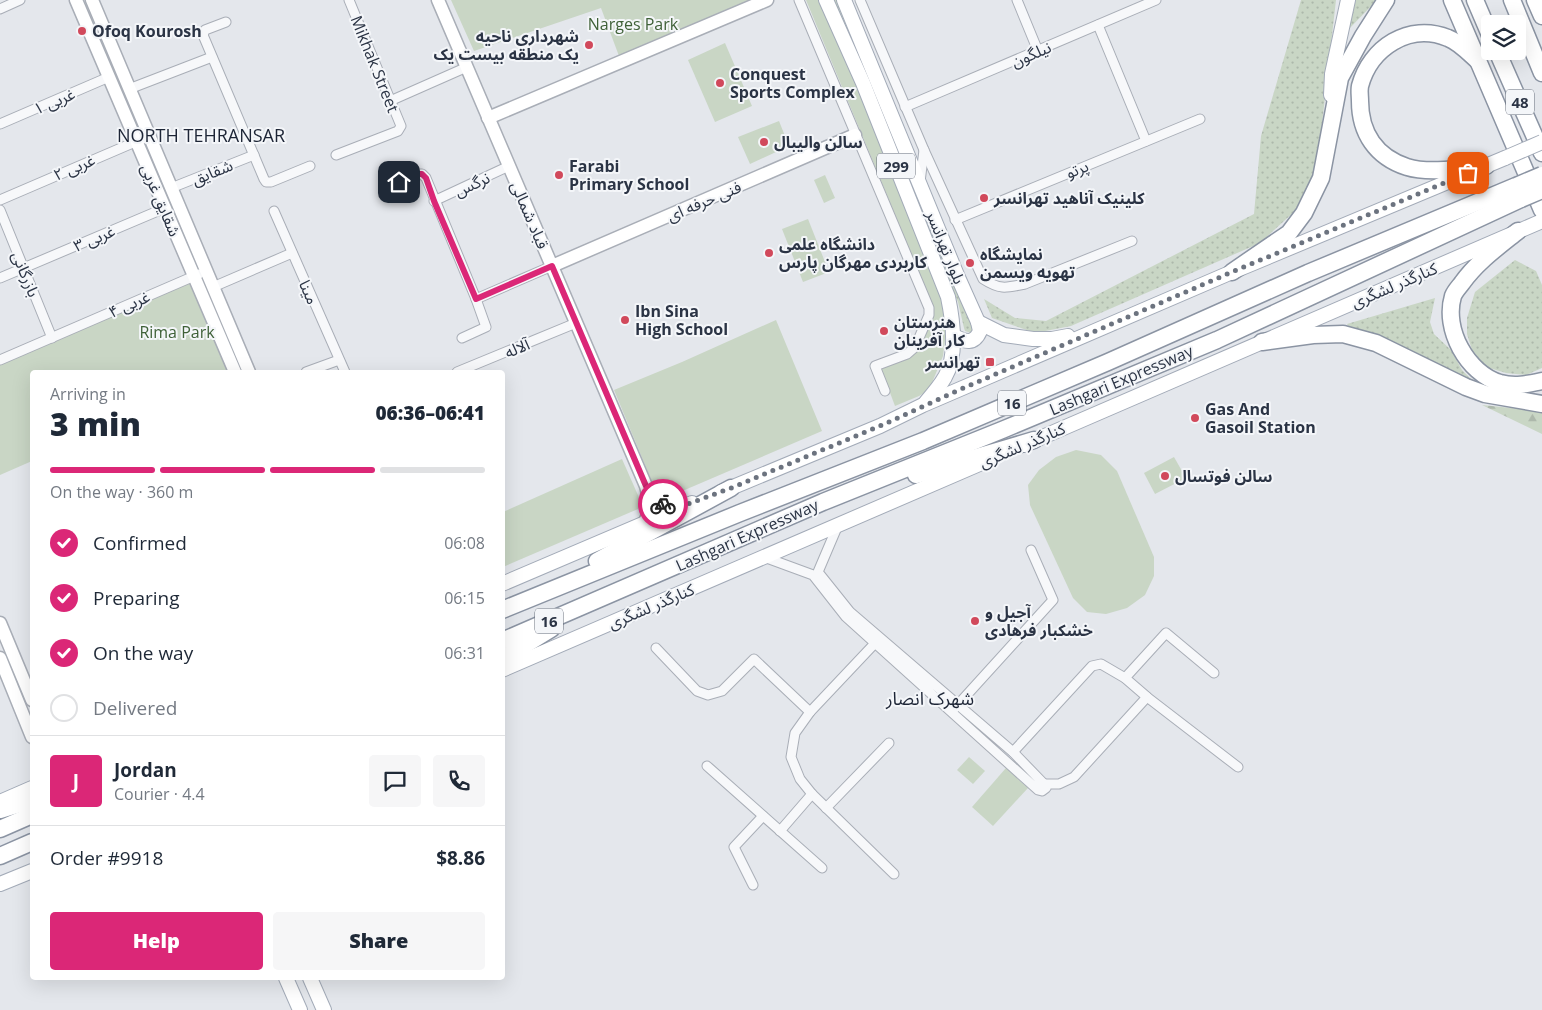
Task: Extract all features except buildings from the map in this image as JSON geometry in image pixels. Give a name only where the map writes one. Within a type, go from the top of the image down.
[{"type":"highway","points":[[1232,272],[1290,233],[1304,213],[1321,178],[1340,78],[1363,36],[1386,0]]},
{"type":"highway","points":[[1452,0],[1542,210]]},
{"type":"highway","points":[[1474,0],[1481,15]]},
{"type":"highway","name":"48","points":[[1512,0],[1542,73]]},
{"type":"highway","points":[[1536,0],[1542,16]]},
{"type":"highway","points":[[1478,60],[1447,38],[1426,33],[1410,34],[1384,48],[1373,60],[1364,75],[1359,89],[1360,113],[1365,131],[1375,148],[1388,158],[1407,167],[1424,170],[1486,166]]},
{"type":"highway","name":"48","points":[[1501,60],[1542,153]]},
{"type":"highway","name":"Lashgari Expressway","points":[[505,640],[823,502],[1217,340],[1519,193],[1542,175]]},
{"type":"highway","name":"Lashgari Expressway","points":[[505,609],[731,516],[932,437],[1108,362],[1308,273],[1519,193],[1542,190]]},
{"type":"highway","points":[[1531,225],[1483,260],[1467,276],[1454,294],[1450,317],[1458,344],[1472,364],[1482,372],[1498,382],[1509,384],[1520,385],[1542,381]]},
{"type":"highway","points":[[1262,342],[1313,335],[1343,334],[1376,343],[1466,387],[1485,394],[1542,404]]},
{"type":"highway","points":[[823,502],[897,482],[937,468],[1034,440]]},
{"type":"highway","points":[[505,608],[731,488]]},
{"type":"highway","points":[[505,657],[595,601]]},
{"type":"highway","points":[[0,810],[30,791]]},
{"type":"highway","points":[[0,829],[30,816]]},
{"type":"highway","points":[[0,856],[30,843]]},
{"type":"main road","name":"بلوار تهرانسر","points":[[826,0],[873,108],[948,298],[954,322],[951,362],[946,376],[923,405]]},
{"type":"main road","name":"بلوار تهرانسر","points":[[844,0],[969,306],[978,322]]},
{"type":"main road","points":[[1329,134],[1332,74],[1348,0]]},
{"type":"main road","points":[[505,583],[680,507],[731,488],[880,426],[923,405],[1100,328],[1542,142]]},
{"type":"main road","name":"کنارگذر لشگری","points":[[505,669],[1531,225]]},
{"type":"main road","points":[[954,336],[971,342],[975,340],[980,331],[978,322]]},
{"type":"main road","points":[[978,322],[1004,335],[1052,339],[1100,328]]},
{"type":"main road","points":[[0,802],[30,790]]},
{"type":"main road","points":[[0,884],[30,871]]},
{"type":"main road","points":[[287,980],[300,1010]]},
{"type":"main road","points":[[311,980],[324,1010]]},
{"type":"street","points":[[0,9],[18,0]]},
{"type":"street","name":"شقایق غربی","points":[[76,0],[234,370]]},
{"type":"street","name":"شقایق غربی","points":[[92,0],[248,370]]},
{"type":"street","name":"Mikhak Street","points":[[336,155],[398,131],[401,126],[349,0]]},
{"type":"street","name":"قباد شمالی","points":[[438,0],[646,486]]},
{"type":"street","points":[[488,118],[767,0]]},
{"type":"street","points":[[799,0],[929,308],[929,315],[915,347],[907,354],[875,366],[885,391]]},
{"type":"street","points":[[860,0],[924,150],[983,279],[998,287],[1006,288],[1025,284],[1132,241]]},
{"type":"street","points":[[1017,0],[1038,50]]},
{"type":"street","name":"نیلگون","points":[[906,107],[1156,0]]},
{"type":"street","points":[[226,22],[202,32],[264,179],[266,182],[271,182],[310,166]]},
{"type":"street","points":[[1098,25],[1146,141]]},
{"type":"street","points":[[129,88],[212,57]]},
{"type":"street","points":[[390,102],[467,67]]},
{"type":"street","name":"۱ غربی","points":[[0,124],[109,77]]},
{"type":"street","name":"پرتو","points":[[955,220],[1200,119]]},
{"type":"street","name":"فنی حرفه ای","points":[[552,266],[855,135]]},
{"type":"street","name":"۲ غربی","points":[[0,200],[149,136]]},
{"type":"street","points":[[920,184],[924,150]]},
{"type":"street","name":"شقایق","points":[[171,188],[254,155]]},
{"type":"street","name":"نرگس","points":[[434,201],[509,166]]},
{"type":"street","points":[[399,182],[418,174],[422,174],[426,178],[476,299],[486,327],[462,338]]},
{"type":"street","name":"۳ غربی","points":[[0,278],[165,208]]},
{"type":"street","name":"بازرگانی","points":[[0,210],[52,338]]},
{"type":"street","name":"مینا","points":[[274,211],[344,370]]},
{"type":"street","points":[[213,287],[292,253]]},
{"type":"street","points":[[476,299],[552,266]]},
{"type":"street","name":"۴ غربی","points":[[0,360],[206,270]]},
{"type":"street","name":"آلاله","points":[[462,370],[576,323]]},
{"type":"street","points":[[312,370],[339,360]]},
{"type":"street","points":[[646,486],[661,503],[680,507]]},
{"type":"street","points":[[645,522],[650,508],[646,486]]},
{"type":"street","points":[[838,525],[818,572],[850,612],[878,640],[954,708],[1038,790],[1042,792],[1046,788],[1013,752],[954,708]]},
{"type":"street","points":[[954,708],[1053,600],[1032,550]]},
{"type":"street","points":[[764,557],[813,575],[846,617],[878,640]]},
{"type":"street","points":[[0,624],[30,695]]},
{"type":"street","points":[[1125,678],[1166,634],[1214,672]]},
{"type":"street","points":[[878,640],[810,712],[794,733],[791,757],[800,779],[812,794],[894,874]]},
{"type":"street","points":[[656,648],[696,691],[708,695],[722,691],[754,659],[810,712]]},
{"type":"street","points":[[0,658],[30,731]]},
{"type":"street","points":[[1013,752],[1092,666],[1101,664],[1125,678],[1238,767]]},
{"type":"street","points":[[1044,784],[1060,784],[1074,777],[1147,697]]},
{"type":"street","points":[[826,808],[889,743]]},
{"type":"street","points":[[707,766],[822,868]]},
{"type":"street","points":[[780,831],[812,794]]},
{"type":"street","points":[[753,885],[734,847],[764,816]]},
{"type":"green space","name":"Narges Park","points":[[451,0],[750,0],[619,56],[601,8],[474,51]]},
{"type":"green space","points":[[806,0],[821,0],[949,307],[943,356],[929,390],[895,406],[880,366],[909,355],[931,317],[930,299]]},
{"type":"green space","points":[[832,0],[837,0],[972,325],[973,331],[971,333],[965,331],[958,302]]},
{"type":"green space","points":[[1301,0],[1336,0],[1317,168],[1295,211],[1260,243],[1071,326],[1035,333],[992,318],[984,299],[1015,318],[1046,321],[1254,214],[1261,136]]},
{"type":"green space","points":[[1356,0],[1377,0],[1348,30]]},
{"type":"green space","name":"Conquest Sports Complex","points":[[725,43],[752,106],[715,122],[688,60]]},
{"type":"green space","name":"سالن والیبال","points":[[779,121],[789,146],[750,164],[738,137]]},
{"type":"green space","points":[[825,175],[835,198],[824,203],[814,180]]},
{"type":"green space","points":[[808,219],[829,272],[803,282],[782,229]]},
{"type":"green space","points":[[1515,260],[1536,271],[1542,285],[1542,368],[1526,375],[1506,373],[1486,367],[1472,350],[1467,334],[1467,318],[1475,292]]},
{"type":"green space","name":"Rima Park","points":[[199,279],[235,370],[30,370],[30,462],[0,475],[0,365]]},
{"type":"green space","points":[[1435,298],[1430,322],[1434,334],[1451,350],[1462,370],[1477,385],[1351,330],[1347,324]]},
{"type":"green space","points":[[776,320],[822,431],[673,495],[655,489],[614,390]]},
{"type":"green space","points":[[1482,405],[1542,411],[1542,434]]},
{"type":"green space","points":[[1076,450],[1101,455],[1117,471],[1154,557],[1154,576],[1145,595],[1127,608],[1106,614],[1087,612],[1073,598],[1030,505],[1028,485],[1039,470],[1056,457]]},
{"type":"green space","name":"سالن فوتسال","points":[[1174,457],[1186,478],[1155,494],[1144,473]]},
{"type":"green space","points":[[622,459],[641,502],[638,509],[505,566],[505,511]]},
{"type":"green space","points":[[969,757],[985,771],[973,784],[957,770]]},
{"type":"green space","points":[[1006,768],[1028,788],[993,826],[972,807]]},
{"type":"way so far","points":[[663,504],[680,507],[731,488],[880,426],[923,405],[1100,328],[1468,173]]},
{"type":"place","name":"Ofoq Kourosh","points":[[82,31]]},
{"type":"place","name":"شهرداری ناحیه یک منطقه بیست یک","points":[[589,45]]},
{"type":"place","name":"Conquest Sports Complex","points":[[720,83]]},
{"type":"place","name":"سالن والیبال","points":[[764,142]]},
{"type":"place","name":"Farabi Primary School","points":[[559,175]]},
{"type":"place","name":"کلینیک آناهید تهرانسر","points":[[984,198]]},
{"type":"place","name":"دانشگاه علمی کاربردی مهرگان پارس","points":[[769,253]]},
{"type":"place","name":"نمایشگاه تهویه ویسمن","points":[[970,263]]},
{"type":"place","name":"Ibn Sina High School","points":[[625,320]]},
{"type":"place","name":"هنرستان کار آفرینان","points":[[884,331]]},
{"type":"place","name":"تهرانسر","points":[[990,362]]},
{"type":"place","name":"Gas And Gasoil Station","points":[[1195,418]]},
{"type":"place","name":"سالن فوتسال","points":[[1165,476]]},
{"type":"place","name":"آجیل و خشکبار فرهادی","points":[[975,621]]},
{"type":"district","name":"NORTH TEHRANSAR","points":[[201,135]]},
{"type":"district","name":"شهرک انصار","points":[[930,698]]},
{"type":"route","points":[[399,182],[418,174],[422,174],[426,178],[476,299],[552,266],[646,486],[656,499],[663,504]]}]
